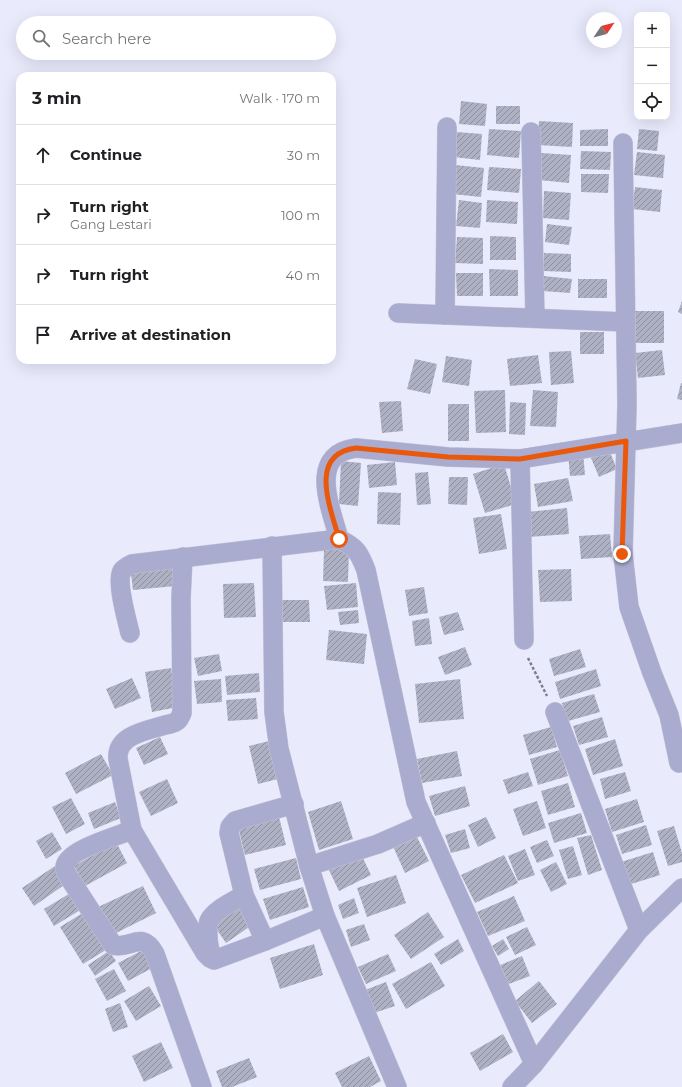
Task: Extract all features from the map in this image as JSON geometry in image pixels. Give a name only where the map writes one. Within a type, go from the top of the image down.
[{"type":"street","points":[[444,315],[448,127]]},
{"type":"street","points":[[531,132],[535,318]]},
{"type":"street","points":[[623,143],[626,441],[622,554],[629,607],[652,673],[669,715],[678,763]]},
{"type":"street","points":[[398,314],[626,322]]},
{"type":"street","points":[[339,539],[326,496],[326,483],[331,460],[346,449],[356,448],[448,457],[520,459],[682,433]]},
{"type":"street","points":[[520,459],[524,640]]},
{"type":"street","points":[[130,633],[121,590],[120,576],[122,572],[132,564],[339,539],[352,545],[360,555],[366,570],[416,802],[534,1064]]},
{"type":"street","points":[[272,546],[275,719],[279,749],[309,866],[325,916],[397,1087]]},
{"type":"street","points":[[183,558],[181,598],[182,713],[179,719],[173,723],[140,732],[126,740],[120,745],[117,751],[132,830],[205,953],[214,960]]},
{"type":"street","points":[[555,712],[639,930]]},
{"type":"street","points":[[265,941],[244,895],[229,833],[230,826],[235,821],[294,804]]},
{"type":"street","points":[[309,866],[378,844],[426,823]]},
{"type":"street","points":[[132,830],[78,851],[68,860],[65,867],[66,872],[113,945],[119,947],[139,941],[146,942],[151,946],[202,1087]]},
{"type":"street","points":[[512,1087],[534,1064],[639,930],[682,888]]},
{"type":"street","points":[[214,960],[210,952],[208,933],[209,922],[212,916],[228,904],[244,895]]},
{"type":"street","points":[[214,960],[325,916]]},
{"type":"path","points":[[524,640],[528,659],[555,712]]},
{"type":"building","points":[[461,101],[487,104],[485,126],[459,124]]},
{"type":"building","points":[[496,106],[520,106],[520,124],[496,124]]},
{"type":"building","points":[[539,121],[573,123],[572,147],[537,145]]},
{"type":"building","points":[[489,129],[521,131],[519,158],[487,155]]},
{"type":"building","points":[[608,129],[608,146],[580,146],[580,130]]},
{"type":"building","points":[[639,129],[659,131],[657,151],[637,149]]},
{"type":"building","points":[[456,132],[482,134],[480,160],[453,157]]},
{"type":"building","points":[[581,151],[611,152],[610,170],[580,169]]},
{"type":"building","points":[[637,152],[665,155],[663,178],[634,175]]},
{"type":"building","points":[[541,153],[571,155],[569,183],[539,180]]},
{"type":"building","points":[[455,165],[484,168],[481,197],[452,194]]},
{"type":"building","points":[[489,167],[521,169],[519,193],[487,190]]},
{"type":"building","points":[[581,174],[609,174],[608,193],[581,192]]},
{"type":"building","points":[[635,187],[662,190],[660,212],[632,209]]},
{"type":"building","points":[[544,191],[571,193],[569,220],[543,218]]},
{"type":"building","points":[[459,200],[482,203],[480,228],[456,226]]},
{"type":"building","points":[[487,200],[518,202],[517,224],[486,222]]},
{"type":"building","points":[[547,224],[572,227],[569,245],[545,242]]},
{"type":"building","points":[[490,236],[516,237],[516,260],[490,260]]},
{"type":"building","points":[[457,237],[483,238],[483,264],[455,263]]},
{"type":"building","points":[[544,253],[571,254],[571,272],[543,271]]},
{"type":"building","points":[[489,269],[518,270],[518,296],[490,296]]},
{"type":"building","points":[[456,273],[483,273],[483,296],[457,296]]},
{"type":"building","points":[[544,276],[572,279],[570,293],[543,291]]},
{"type":"building","points":[[578,279],[607,279],[607,298],[578,298]]},
{"type":"building","points":[[682,301],[682,314],[678,312]]},
{"type":"building","points":[[635,311],[664,311],[664,343],[635,343]]},
{"type":"building","points":[[580,332],[604,332],[604,354],[580,354]]},
{"type":"building","points":[[662,350],[665,375],[638,378],[635,353]]},
{"type":"building","points":[[571,351],[574,383],[551,385],[549,352]]},
{"type":"building","points":[[538,355],[542,383],[510,386],[507,359]]},
{"type":"building","points":[[446,356],[472,360],[469,386],[442,382]]},
{"type":"building","points":[[415,359],[437,364],[430,394],[407,389]]},
{"type":"building","points":[[682,383],[682,400],[677,399]]},
{"type":"building","points":[[505,390],[506,432],[476,433],[474,391]]},
{"type":"building","points":[[533,390],[558,392],[556,427],[530,426]]},
{"type":"building","points":[[401,401],[403,431],[382,433],[379,402]]},
{"type":"building","points":[[510,402],[526,403],[525,435],[509,434]]},
{"type":"building","points":[[448,404],[469,404],[469,441],[448,441]]},
{"type":"building","points":[[609,450],[617,469],[599,477],[591,458]]},
{"type":"building","points":[[583,452],[585,475],[570,476],[568,453]]},
{"type":"building","points":[[341,461],[361,463],[358,506],[339,504]]},
{"type":"building","points":[[395,462],[397,485],[369,488],[367,465]]},
{"type":"building","points":[[504,464],[516,504],[485,513],[473,474]]},
{"type":"building","points":[[428,472],[431,504],[417,505],[415,473]]},
{"type":"building","points":[[449,477],[468,477],[467,505],[448,504]]},
{"type":"building","points":[[568,478],[573,501],[538,507],[534,484]]},
{"type":"building","points":[[378,492],[401,493],[400,525],[377,524]]},
{"type":"building","points":[[567,508],[569,534],[529,537],[527,512]]},
{"type":"building","points":[[501,514],[507,549],[479,554],[473,518]]},
{"type":"building","points":[[610,534],[612,557],[581,559],[579,536]]},
{"type":"building","points":[[324,549],[349,549],[348,582],[323,581]]},
{"type":"building","points":[[173,568],[175,586],[133,590],[131,573]]},
{"type":"building","points":[[571,569],[572,601],[540,602],[538,570]]},
{"type":"building","points":[[254,583],[256,617],[224,618],[223,584]]},
{"type":"building","points":[[356,583],[358,607],[327,610],[324,586]]},
{"type":"building","points":[[424,587],[428,613],[409,616],[405,590]]},
{"type":"building","points":[[281,600],[309,600],[310,622],[281,622]]},
{"type":"building","points":[[358,610],[359,623],[340,625],[338,612]]},
{"type":"building","points":[[458,612],[464,630],[444,635],[439,617]]},
{"type":"building","points":[[429,618],[432,644],[415,646],[412,621]]},
{"type":"building","points":[[329,630],[367,634],[364,664],[326,660]]},
{"type":"building","points":[[465,647],[472,665],[445,675],[438,657]]},
{"type":"building","points":[[580,649],[586,667],[554,676],[549,659]]},
{"type":"building","points":[[219,654],[222,671],[198,676],[194,658]]},
{"type":"building","points":[[171,668],[178,707],[152,712],[145,672]]},
{"type":"building","points":[[596,669],[601,686],[560,699],[555,682]]},
{"type":"building","points":[[259,673],[260,692],[227,695],[225,676]]},
{"type":"building","points":[[132,678],[141,698],[115,709],[106,689]]},
{"type":"building","points":[[221,679],[222,702],[197,704],[194,681]]},
{"type":"building","points":[[460,679],[464,719],[419,723],[415,684]]},
{"type":"building","points":[[594,694],[600,712],[568,721],[562,703]]},
{"type":"building","points":[[256,698],[258,719],[228,721],[226,700]]},
{"type":"building","points":[[602,717],[608,737],[579,745],[573,726]]},
{"type":"building","points":[[551,727],[557,747],[529,755],[523,735]]},
{"type":"building","points":[[160,737],[168,754],[144,765],[136,748]]},
{"type":"building","points":[[615,739],[623,766],[593,775],[585,749]]},
{"type":"building","points":[[269,741],[278,779],[258,784],[249,746]]},
{"type":"building","points":[[560,750],[568,776],[538,785],[530,759]]},
{"type":"building","points":[[457,751],[462,776],[422,783],[417,759]]},
{"type":"building","points":[[101,754],[113,775],[76,794],[65,773]]},
{"type":"building","points":[[528,772],[533,786],[508,794],[503,780]]},
{"type":"building","points":[[625,772],[631,791],[605,799],[600,779]]},
{"type":"building","points":[[167,779],[178,803],[151,816],[139,792]]},
{"type":"building","points":[[568,783],[575,807],[548,815],[541,791]]},
{"type":"building","points":[[465,786],[470,806],[435,816],[429,796]]},
{"type":"building","points":[[71,798],[85,824],[66,834],[52,807]]},
{"type":"building","points":[[637,799],[644,822],[612,832],[605,809]]},
{"type":"building","points":[[341,801],[353,839],[319,850],[308,812]]},
{"type":"building","points":[[537,801],[546,828],[523,836],[513,809]]},
{"type":"building","points":[[115,802],[121,818],[94,829],[88,813]]},
{"type":"building","points":[[581,813],[587,833],[554,843],[548,823]]},
{"type":"building","points":[[279,817],[286,845],[245,855],[238,827]]},
{"type":"building","points":[[486,817],[496,838],[478,847],[468,825]]},
{"type":"building","points":[[646,825],[652,845],[622,854],[616,835]]},
{"type":"building","points":[[674,826],[682,853],[682,862],[668,866],[657,831]]},
{"type":"building","points":[[465,829],[470,848],[451,853],[445,835]]},
{"type":"building","points":[[414,831],[429,861],[405,873],[391,842]]},
{"type":"building","points":[[52,832],[62,849],[46,859],[36,841]]},
{"type":"building","points":[[591,835],[602,870],[588,875],[577,838]]},
{"type":"building","points":[[547,840],[554,856],[537,863],[530,847]]},
{"type":"building","points":[[116,842],[127,863],[85,886],[74,866]]},
{"type":"building","points":[[573,846],[582,875],[568,879],[559,850]]},
{"type":"building","points":[[525,849],[535,875],[518,881],[508,856]]},
{"type":"building","points":[[360,852],[371,875],[339,891],[328,868]]},
{"type":"building","points":[[653,852],[660,875],[628,885],[621,862]]},
{"type":"building","points":[[504,855],[518,883],[475,903],[461,875]]},
{"type":"building","points":[[296,858],[301,879],[260,890],[254,869]]},
{"type":"building","points":[[556,862],[567,884],[551,892],[540,870]]},
{"type":"building","points":[[55,866],[67,883],[34,906],[22,888]]},
{"type":"building","points":[[396,875],[406,903],[367,917],[357,888]]},
{"type":"building","points":[[143,886],[156,913],[112,935],[98,907]]},
{"type":"building","points":[[303,887],[309,907],[270,920],[263,899]]},
{"type":"building","points":[[72,892],[82,909],[54,926],[44,909]]},
{"type":"building","points":[[514,896],[525,921],[488,936],[477,912]]},
{"type":"building","points":[[354,898],[359,913],[343,919],[338,905]]},
{"type":"building","points":[[238,906],[252,925],[226,943],[213,924]]},
{"type":"building","points":[[86,911],[109,948],[83,964],[60,927]]},
{"type":"building","points":[[428,912],[444,937],[411,959],[394,935]]},
{"type":"building","points":[[364,924],[370,940],[351,947],[346,930]]},
{"type":"building","points":[[527,927],[536,945],[515,955],[506,937]]},
{"type":"building","points":[[458,939],[464,951],[441,965],[434,954]]},
{"type":"building","points":[[503,939],[509,949],[498,956],[492,946]]},
{"type":"building","points":[[314,944],[323,975],[280,989],[270,958]]},
{"type":"building","points":[[145,949],[154,967],[128,981],[118,963]]},
{"type":"building","points":[[109,951],[116,961],[95,976],[88,965]]},
{"type":"building","points":[[388,954],[396,971],[366,984],[358,967]]},
{"type":"building","points":[[522,956],[530,976],[506,985],[498,966]]},
{"type":"building","points":[[431,962],[445,986],[406,1009],[392,984]]},
{"type":"building","points":[[114,969],[126,991],[107,1001],[95,979]]},
{"type":"building","points":[[539,981],[557,1004],[532,1023],[515,1001]]},
{"type":"building","points":[[386,982],[395,1006],[374,1013],[365,990]]},
{"type":"building","points":[[149,986],[161,1006],[136,1021],[124,1001]]},
{"type":"building","points":[[120,1003],[128,1027],[113,1032],[105,1009]]},
{"type":"building","points":[[503,1034],[513,1052],[480,1071],[470,1053]]},
{"type":"building","points":[[161,1042],[173,1068],[144,1082],[132,1056]]},
{"type":"building","points":[[369,1056],[381,1081],[370,1087],[342,1087],[335,1073]]},
{"type":"building","points":[[249,1058],[257,1077],[232,1087],[222,1087],[216,1071]]},
{"type":"route","points":[[339,539],[326,496],[326,483],[331,460],[346,449],[356,448],[448,457],[520,459],[626,441],[622,554]]}]
